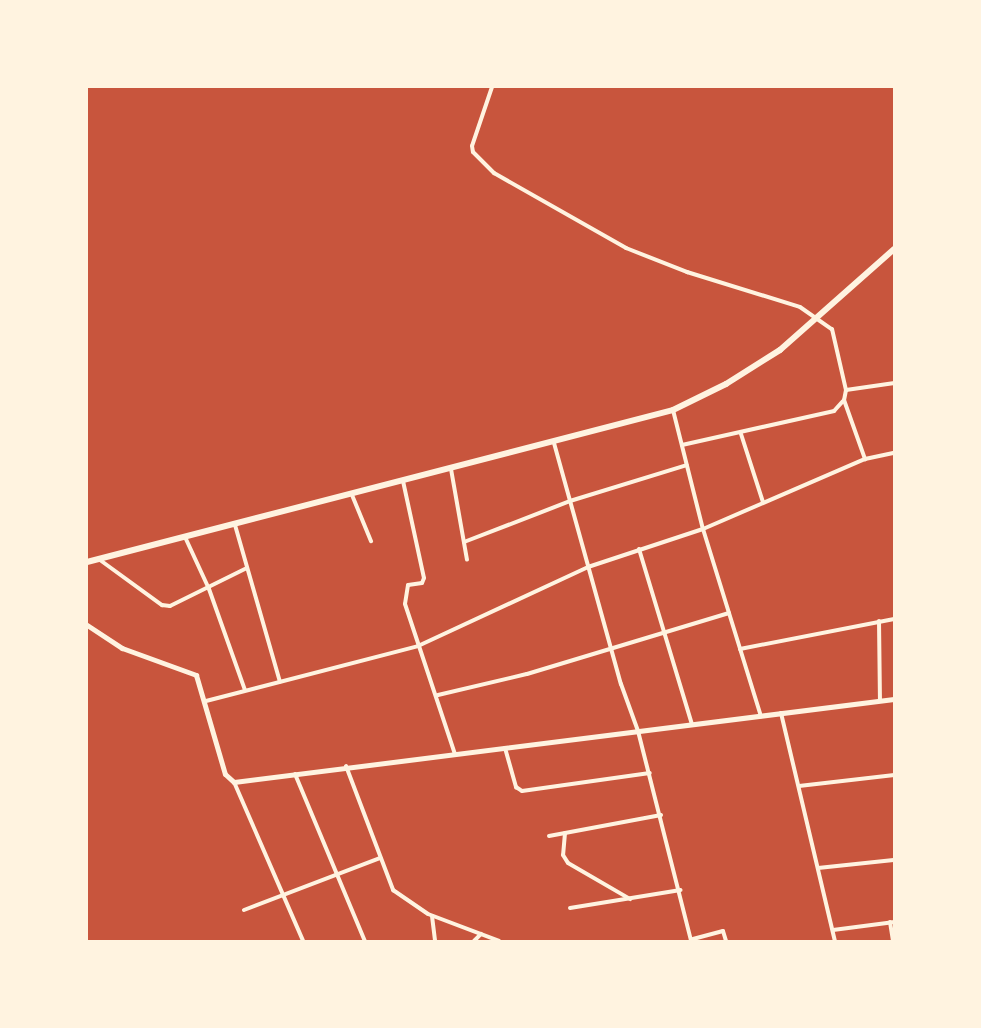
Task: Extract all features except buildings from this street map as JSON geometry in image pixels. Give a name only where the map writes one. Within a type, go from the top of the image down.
[{"type":"main road","points":[[87,562],[554,443],[673,410],[726,384],[780,350],[894,249]]},
{"type":"street","points":[[492,87],[472,146],[482,163],[528,195],[648,258],[817,316],[832,329],[846,390],[843,400],[834,411],[741,434],[682,445]]},
{"type":"street","points":[[846,390],[894,383]]},
{"type":"street","points":[[843,400],[865,459]]},
{"type":"street","points":[[673,410],[703,529],[761,716]]},
{"type":"street","points":[[741,434],[763,502]]},
{"type":"street","points":[[554,443],[611,647],[650,773],[692,940],[723,932],[726,941]]},
{"type":"street","points":[[206,701],[418,646],[588,567],[703,529],[865,459],[894,453]]},
{"type":"street","points":[[464,542],[570,501],[687,465]]},
{"type":"street","points":[[451,469],[467,560]]},
{"type":"street","points":[[403,482],[424,578],[422,583],[408,585],[405,598],[418,646],[438,695],[455,754]]},
{"type":"street","points":[[352,495],[371,541]]},
{"type":"street","points":[[235,525],[245,569],[280,682]]},
{"type":"street","points":[[185,537],[209,589],[245,690]]},
{"type":"street","points":[[639,549],[692,724]]},
{"type":"street","points":[[99,559],[162,605],[178,604],[245,569]]},
{"type":"street","points":[[438,695],[526,674],[729,613]]},
{"type":"street","points":[[740,649],[894,619]]},
{"type":"street","points":[[879,621],[880,701]]},
{"type":"street","points":[[87,625],[122,648],[196,675],[206,701],[225,774],[234,782],[303,941]]},
{"type":"street","points":[[234,782],[346,766],[894,699]]},
{"type":"street","points":[[781,713],[800,786],[834,941]]},
{"type":"street","points":[[504,748],[516,787],[522,792],[594,778],[650,773]]},
{"type":"street","points":[[346,766],[393,890],[432,916],[499,941]]},
{"type":"street","points":[[294,773],[365,941]]},
{"type":"street","points":[[800,786],[894,775]]},
{"type":"street","points":[[549,836],[661,815]]},
{"type":"street","points":[[565,833],[563,855],[568,863],[631,900]]},
{"type":"street","points":[[244,910],[338,877],[380,858]]},
{"type":"street","points":[[818,868],[894,860]]},
{"type":"street","points":[[570,908],[631,900],[681,890]]},
{"type":"street","points":[[432,916],[435,941]]},
{"type":"street","points":[[833,930],[892,922],[893,941]]},
{"type":"street","points":[[476,940],[481,934]]}]
